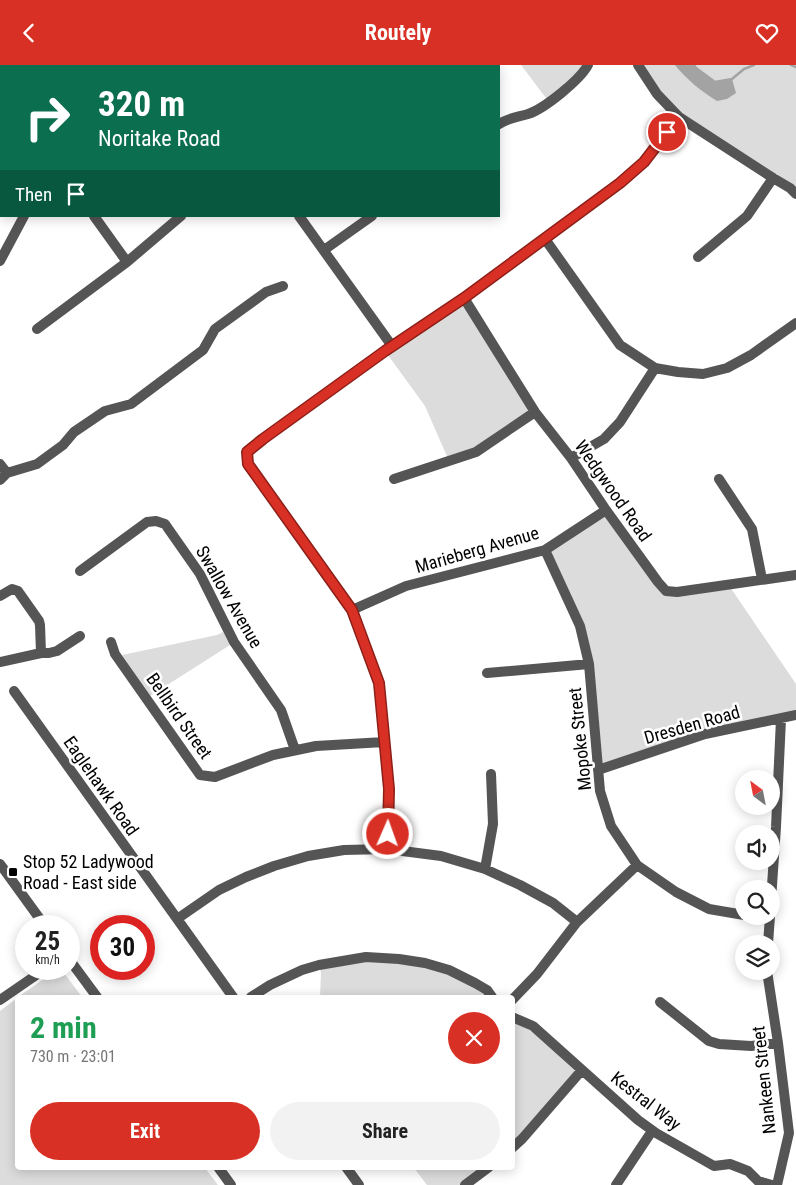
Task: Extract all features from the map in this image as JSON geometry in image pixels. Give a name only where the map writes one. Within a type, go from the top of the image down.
[{"type":"street","points":[[500,123],[530,113],[549,101],[568,88],[588,65]]},
{"type":"street","points":[[638,65],[657,93],[679,117],[796,194]]},
{"type":"street","points":[[387,849],[389,789],[379,683],[352,610],[248,464],[247,452],[392,346],[464,298],[620,183],[644,162],[679,117]]},
{"type":"street","points":[[698,257],[747,216],[774,178]]},
{"type":"street","points":[[0,261],[23,217]]},
{"type":"street","points":[[95,217],[127,262]]},
{"type":"street","points":[[37,329],[127,262],[180,217]]},
{"type":"street","points":[[300,217],[392,346]]},
{"type":"street","points":[[324,250],[371,217]]},
{"type":"street","points":[[545,239],[620,345],[655,368],[703,374],[727,367],[751,355],[796,323]]},
{"type":"street","points":[[0,464],[3,476],[37,464],[63,445],[74,432],[105,411],[131,404],[204,350],[215,329],[266,292],[284,287]]},
{"type":"street","name":"Wedgwood Road","points":[[464,298],[535,412],[571,458],[606,510],[666,591],[677,593],[796,575]]},
{"type":"street","points":[[571,458],[604,439],[620,423],[655,368]]},
{"type":"street","points":[[394,479],[476,452],[535,412]]},
{"type":"street","points":[[718,479],[752,529],[762,579]]},
{"type":"street","name":"Marieberg Avenue","points":[[352,610],[406,586],[545,550],[606,510]]},
{"type":"street","name":"Swallow Avenue","points":[[80,571],[148,522],[156,521],[165,524],[200,574],[234,642],[281,710],[295,750]]},
{"type":"street","name":"Mopoke Street","points":[[545,550],[580,626],[589,663],[600,791],[612,826],[636,865],[676,892],[709,909],[735,913]]},
{"type":"street","points":[[0,596],[12,589],[18,591],[39,621],[41,653]]},
{"type":"street","points":[[0,662],[57,651],[80,635]]},
{"type":"street","name":"Bellbird Street","points":[[111,642],[115,654],[200,775],[216,777],[273,755],[316,746],[384,742]]},
{"type":"street","points":[[487,673],[589,663]]},
{"type":"street","name":"Eaglehawk Road","points":[[14,691],[232,995]]},
{"type":"street","name":"Dresden Road","points":[[598,770],[705,734],[796,715]]},
{"type":"street","points":[[772,880],[781,719]]},
{"type":"street","points":[[485,869],[493,824],[492,774]]},
{"type":"street","points":[[177,919],[220,890],[274,866],[308,856],[344,850],[387,849],[442,856],[485,869],[553,903],[577,922]]},
{"type":"street","points":[[0,864],[37,915]]},
{"type":"street","points":[[515,997],[537,974],[577,922],[636,865]]},
{"type":"street","points":[[255,995],[270,985],[302,970],[319,965],[366,957],[425,963],[449,970],[487,990],[491,995]]},
{"type":"street","points":[[80,974],[96,995]]},
{"type":"street","points":[[0,1000],[29,980]]},
{"type":"street","name":"Nankeen Street","points":[[768,980],[789,1133],[777,1185]]},
{"type":"street","points":[[660,1001],[709,1041],[719,1044],[751,1046],[778,1043]]},
{"type":"street","name":"Kestral Way","points":[[515,1018],[534,1026],[652,1131],[714,1166],[730,1164],[748,1171],[758,1181],[772,1185]]},
{"type":"street","points":[[515,1145],[582,1070]]},
{"type":"street","points":[[616,1185],[652,1131]]},
{"type":"street","points":[[220,1170],[231,1185]]},
{"type":"street","points":[[348,1170],[359,1185]]},
{"type":"street","points":[[465,1185],[485,1170]]},
{"type":"shaded area","points":[[521,65],[588,65],[549,102]]},
{"type":"shaded area","points":[[638,65],[796,65],[796,196],[679,117]]},
{"type":"shaded area","points":[[675,65],[694,65],[715,82],[732,79],[736,93],[727,99],[717,101],[694,85]]},
{"type":"shaded area","points":[[464,298],[535,412],[476,452],[449,461],[425,406],[385,351]]},
{"type":"shaded area","points":[[606,510],[666,591],[728,584],[796,684],[796,715],[705,734],[598,770],[589,663],[545,550]]},
{"type":"shaded area","points":[[223,632],[230,645],[150,696],[122,655],[217,635]]},
{"type":"shaded area","points":[[366,957],[449,970],[489,995],[320,995],[321,973],[319,965]]},
{"type":"shaded area","points":[[42,980],[69,980],[80,995],[21,995]]},
{"type":"shaded area","points":[[15,1000],[15,1170],[207,1170],[218,1185],[0,1185],[0,1011]]},
{"type":"shaded area","points":[[515,1019],[582,1070],[515,1146]]},
{"type":"shaded area","points":[[416,1170],[486,1170],[465,1185],[427,1185]]},
{"type":"waterway","points":[[694,65],[715,82],[732,79],[744,69],[754,65]]},
{"type":"waterway","points":[[791,65],[796,67]]},
{"type":"place","name":"Stop 52 Ladywood Road - East side","points":[[13,872]]},
{"type":"route","points":[[388,834],[389,789],[379,683],[352,610],[248,464],[247,452],[385,351],[464,298],[620,183],[644,162],[667,132]]}]
